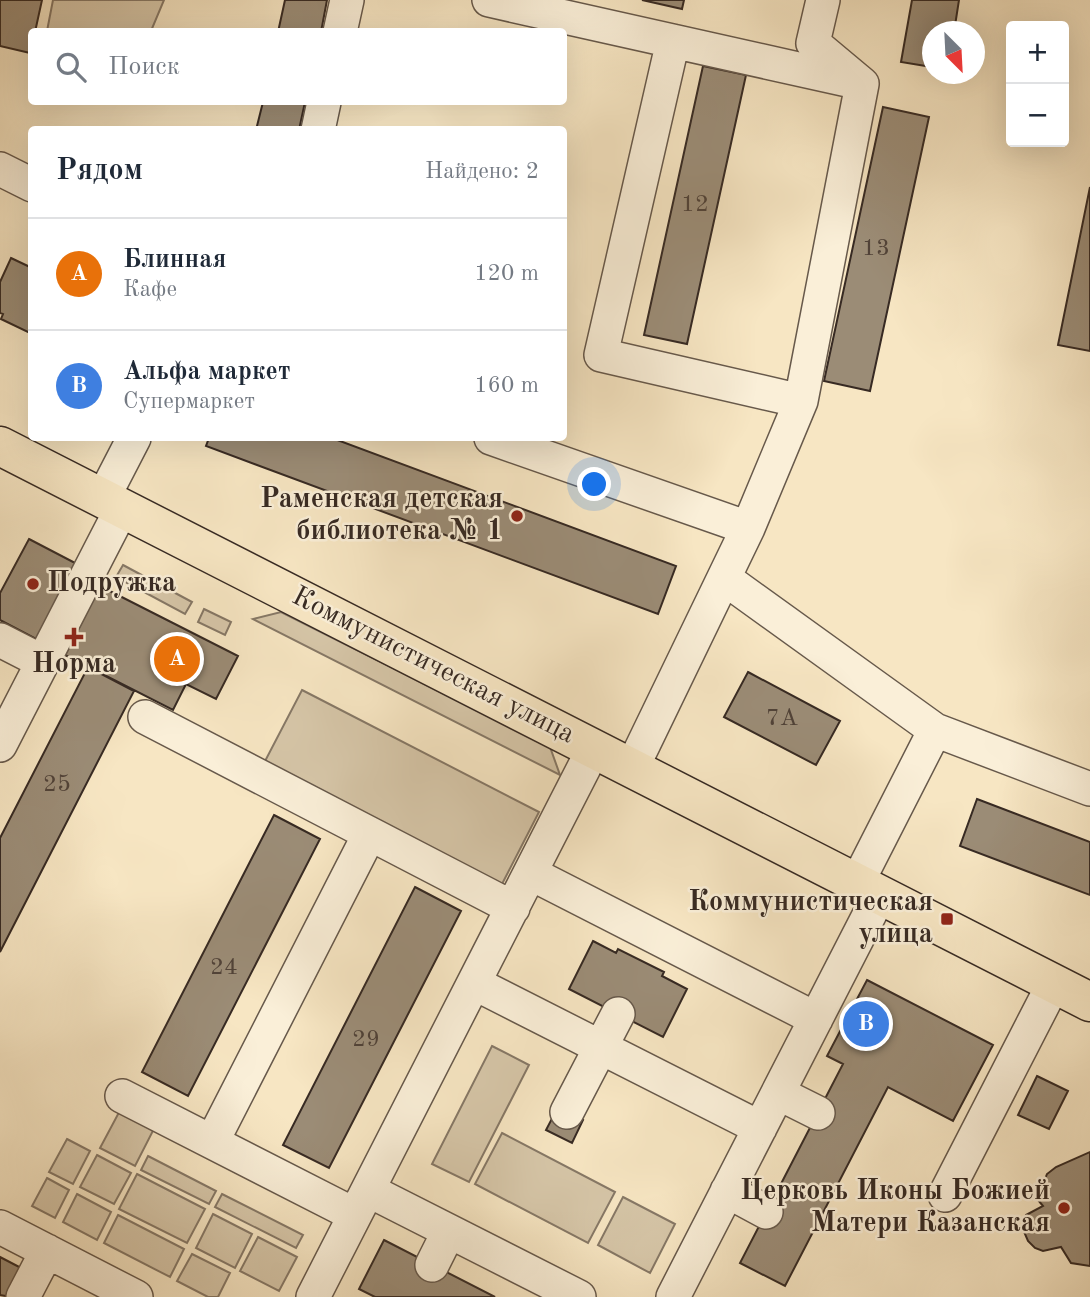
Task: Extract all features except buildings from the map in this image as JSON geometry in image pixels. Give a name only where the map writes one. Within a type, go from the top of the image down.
[{"type":"main road","name":"Коммунистическая улица","points":[[0,446],[1090,1002]]},
{"type":"lane","points":[[341,28],[347,0]]},
{"type":"lane","points":[[489,0],[603,12],[673,41],[862,84]]},
{"type":"lane","points":[[823,0],[813,43],[862,84]]},
{"type":"lane","points":[[673,41],[601,355],[801,401]]},
{"type":"lane","points":[[632,768],[748,528],[801,401],[862,84]]},
{"type":"lane","points":[[319,126],[323,105]]},
{"type":"lane","points":[[0,169],[28,183]]},
{"type":"lane","points":[[0,745],[43,662],[113,503],[133,441]]},
{"type":"lane","points":[[500,441],[748,528]]},
{"type":"lane","points":[[724,578],[935,730],[1090,789]]},
{"type":"lane","points":[[0,640],[43,662]]},
{"type":"lane","points":[[145,717],[513,908]]},
{"type":"lane","points":[[673,1297],[816,1019],[935,730]]},
{"type":"lane","points":[[313,1297],[594,748]]},
{"type":"lane","points":[[212,1142],[369,835]]},
{"type":"lane","points":[[530,873],[816,1019]]},
{"type":"lane","points":[[474,983],[760,1129]]},
{"type":"lane","points":[[945,1195],[1054,983]]},
{"type":"lane","points":[[567,1112],[618,1014]]},
{"type":"lane","points":[[778,1093],[818,1113]]},
{"type":"lane","points":[[122,1096],[212,1142],[361,1202],[449,1231],[545,1289],[579,1297]]},
{"type":"lane","points":[[727,1191],[766,1212]]},
{"type":"lane","points":[[0,1227],[136,1297]]},
{"type":"lane","points":[[432,1265],[449,1231]]},
{"type":"lane","points":[[23,1297],[47,1251]]},
{"type":"shaded area","points":[[53,0],[164,0],[152,28],[48,28]]},
{"type":"shaded area","points":[[123,565],[192,602],[185,614],[116,577]]},
{"type":"shaded area","points":[[204,609],[231,622],[225,635],[198,622]]},
{"type":"shaded area","points":[[281,612],[550,747],[560,775],[253,619]]},
{"type":"shaded area","points":[[302,690],[539,812],[501,886],[263,765]]},
{"type":"shaded area","points":[[492,1046],[529,1065],[469,1182],[432,1164]]},
{"type":"shaded area","points":[[125,1101],[159,1119],[135,1166],[100,1148]]},
{"type":"shaded area","points":[[502,1133],[615,1192],[588,1243],[475,1184]]},
{"type":"shaded area","points":[[67,1139],[90,1151],[73,1184],[49,1172]]},
{"type":"shaded area","points":[[97,1155],[131,1173],[114,1204],[80,1187]]},
{"type":"shaded area","points":[[148,1156],[216,1191],[209,1204],[141,1170]]},
{"type":"shaded area","points":[[137,1174],[205,1209],[187,1243],[119,1209]]},
{"type":"shaded area","points":[[47,1178],[69,1190],[55,1218],[32,1206]]},
{"type":"shaded area","points":[[77,1194],[111,1212],[97,1240],[63,1222]]},
{"type":"shaded area","points":[[222,1194],[303,1235],[296,1248],[215,1207]]},
{"type":"shaded area","points":[[623,1197],[675,1224],[650,1273],[598,1245]]},
{"type":"shaded area","points":[[213,1214],[252,1234],[235,1268],[196,1248]]},
{"type":"shaded area","points":[[118,1215],[184,1249],[170,1277],[104,1243]]},
{"type":"shaded area","points":[[258,1237],[297,1257],[279,1291],[240,1271]]},
{"type":"shaded area","points":[[192,1254],[230,1273],[218,1297],[208,1297],[177,1281]]},
{"type":"place","name":"Раменская детская библиотека № 1","points":[[517,516]]},
{"type":"place","name":"Подружка","points":[[33,584]]},
{"type":"place","name":"Норма","points":[[74,637]]},
{"type":"place","name":"Блинная","points":[[177,659]]},
{"type":"place","name":"Коммунистическая улица","points":[[947,919]]},
{"type":"place","name":"Альфа маркет","points":[[866,1024]]},
{"type":"place","name":"Церковь Иконы Божией Матери Казанская","points":[[1064,1208]]}]
